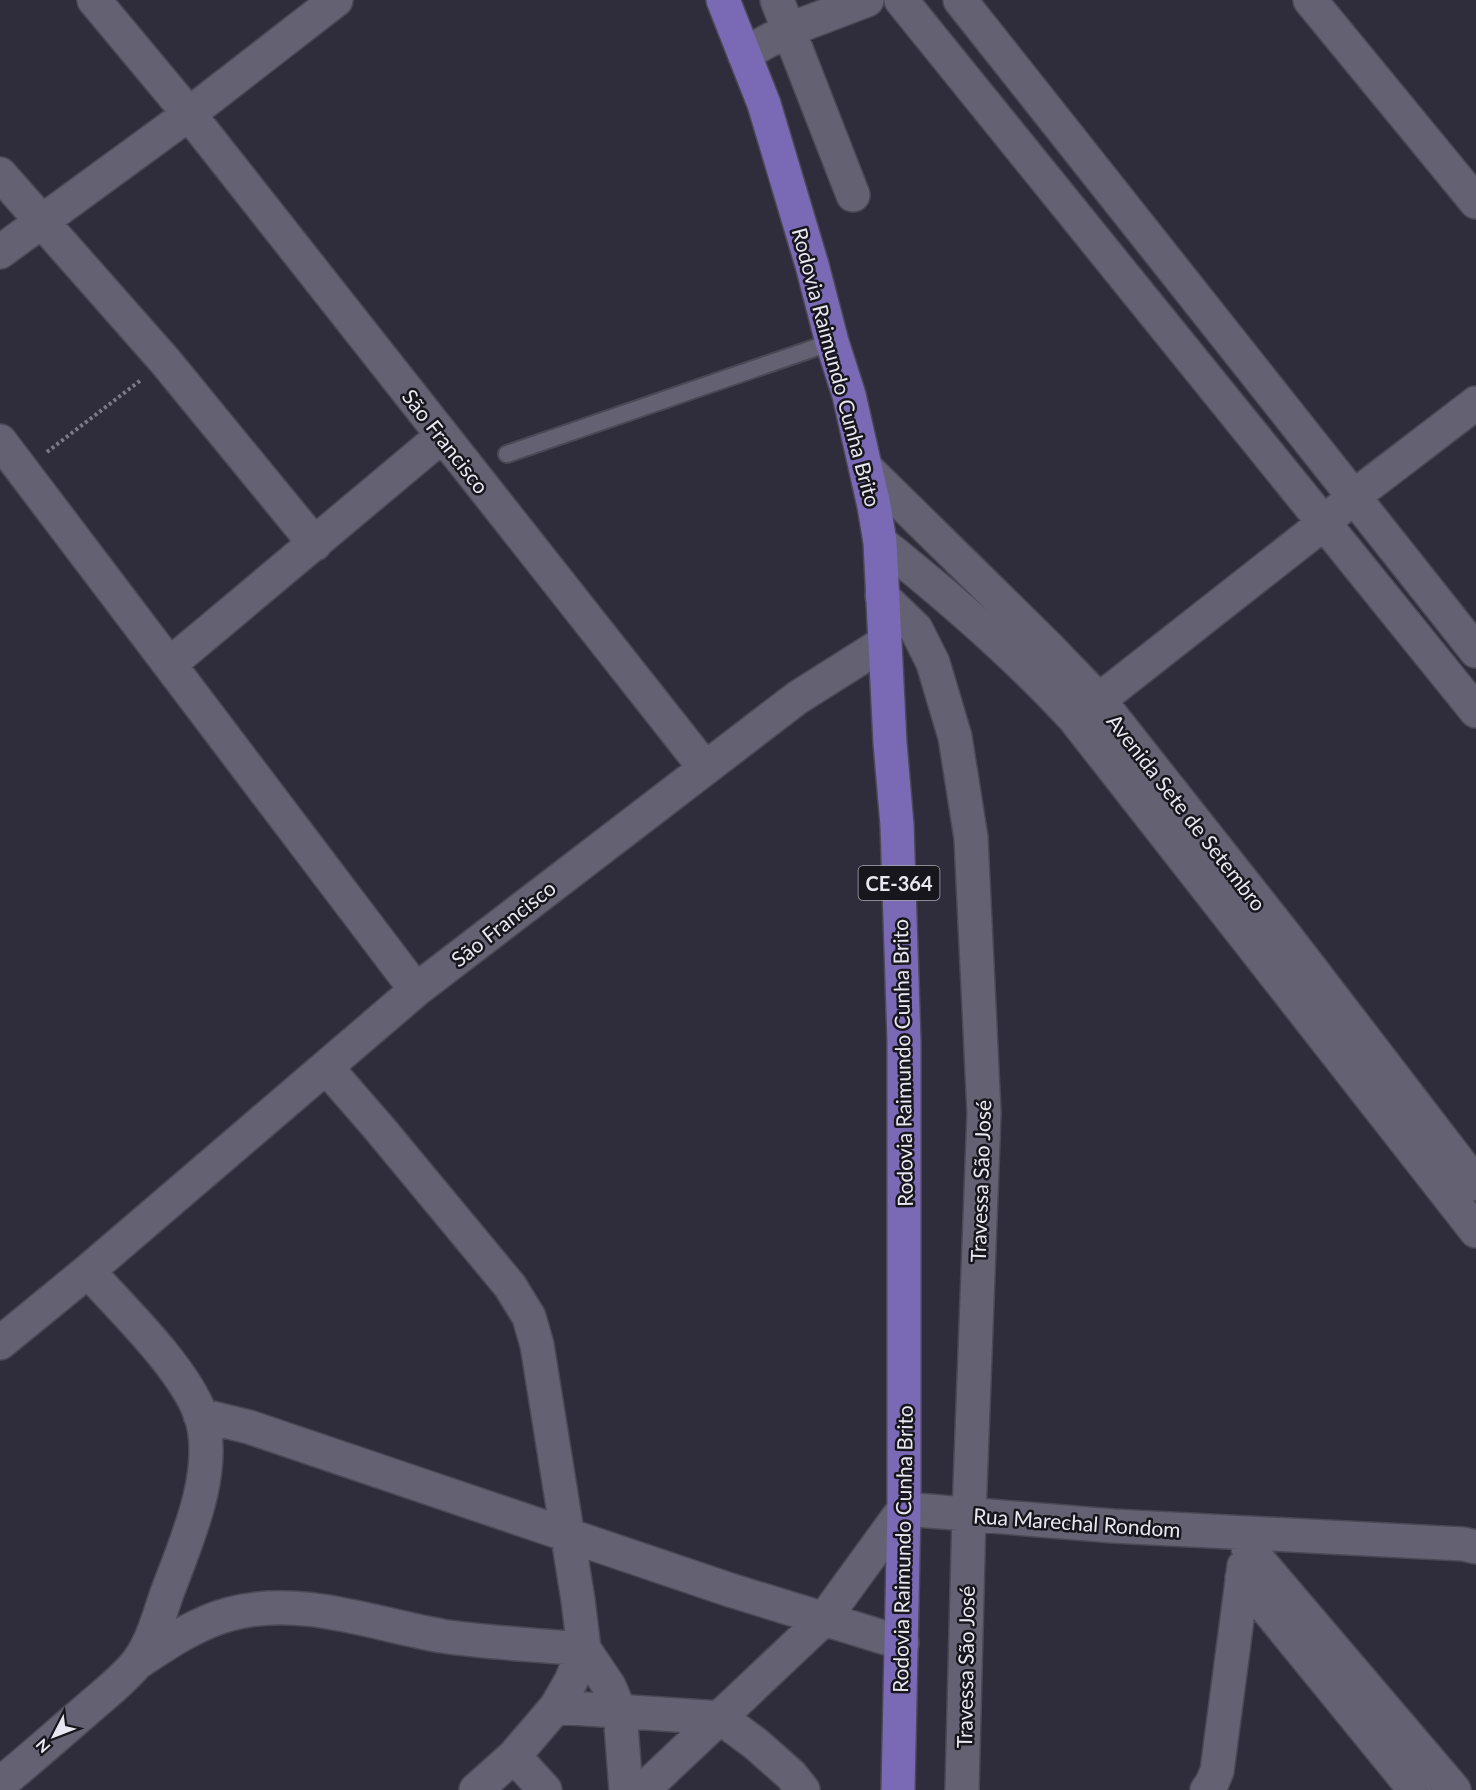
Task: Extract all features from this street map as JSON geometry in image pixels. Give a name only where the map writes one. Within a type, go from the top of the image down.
[{"type":"main road","name":"Rodovia Raimundo Cunha Brito","points":[[723,0],[764,104],[812,265],[832,342],[849,395],[866,468],[879,542],[897,825],[904,1042],[904,1509],[898,1790]]},
{"type":"street","name":"São Francisco","points":[[94,0],[189,114],[705,768]]},
{"type":"street","points":[[0,252],[189,114],[336,0]]},
{"type":"street","points":[[777,0],[853,195]]},
{"type":"street","points":[[744,54],[788,30],[867,0]]},
{"type":"street","points":[[901,0],[1476,711]]},
{"type":"street","points":[[960,0],[1476,651]]},
{"type":"street","points":[[1310,0],[1476,202]]},
{"type":"street","points":[[0,174],[165,361],[315,544]]},
{"type":"street","points":[[1099,700],[1323,524],[1353,497],[1476,403]]},
{"type":"street","points":[[170,664],[442,436]]},
{"type":"street","points":[[0,441],[416,990]]},
{"type":"street","name":"Avenida Sete de Setembro","points":[[866,468],[966,565],[1099,700],[1276,924],[1476,1184]]},
{"type":"street","name":"Avenida Sete de Setembro","points":[[879,542],[928,580],[999,643],[1032,673],[1074,718],[1476,1231]]},
{"type":"street","name":"Travessa São José","points":[[882,596],[916,629],[933,663],[955,737],[971,838],[984,1113],[969,1514],[962,1790]]},
{"type":"street","name":"São Francisco","points":[[0,1343],[88,1271],[416,990],[797,698],[884,643]]},
{"type":"street","points":[[326,1067],[484,1253],[527,1312],[537,1345],[584,1649],[609,1686],[620,1712],[626,1790]]},
{"type":"street","points":[[88,1271],[153,1344],[190,1392],[200,1415],[205,1442],[205,1467],[199,1503],[157,1623],[137,1663]]},
{"type":"street","points":[[200,1415],[249,1426],[567,1535],[902,1643]]},
{"type":"street","points":[[644,1790],[824,1619],[904,1509]]},
{"type":"street","name":"Rua Marechal Rondom","points":[[904,1509],[1113,1526],[1247,1553],[1463,1544],[1476,1547]]},
{"type":"street","points":[[1207,1790],[1217,1771],[1247,1553]]},
{"type":"street","points":[[1247,1553],[1416,1790]]},
{"type":"street","points":[[1247,1553],[1454,1790]]},
{"type":"street","points":[[0,1784],[114,1686],[137,1663],[204,1623],[231,1614],[287,1608],[339,1613],[404,1629],[445,1636],[584,1649]]},
{"type":"street","points":[[476,1790],[514,1756],[556,1707],[571,1681],[584,1649]]},
{"type":"street","points":[[556,1707],[721,1718],[756,1744],[791,1775],[803,1790]]},
{"type":"street","points":[[514,1756],[545,1790]]},
{"type":"lane","points":[[507,454],[832,342]]},
{"type":"path","points":[[22,471],[165,361]]}]
